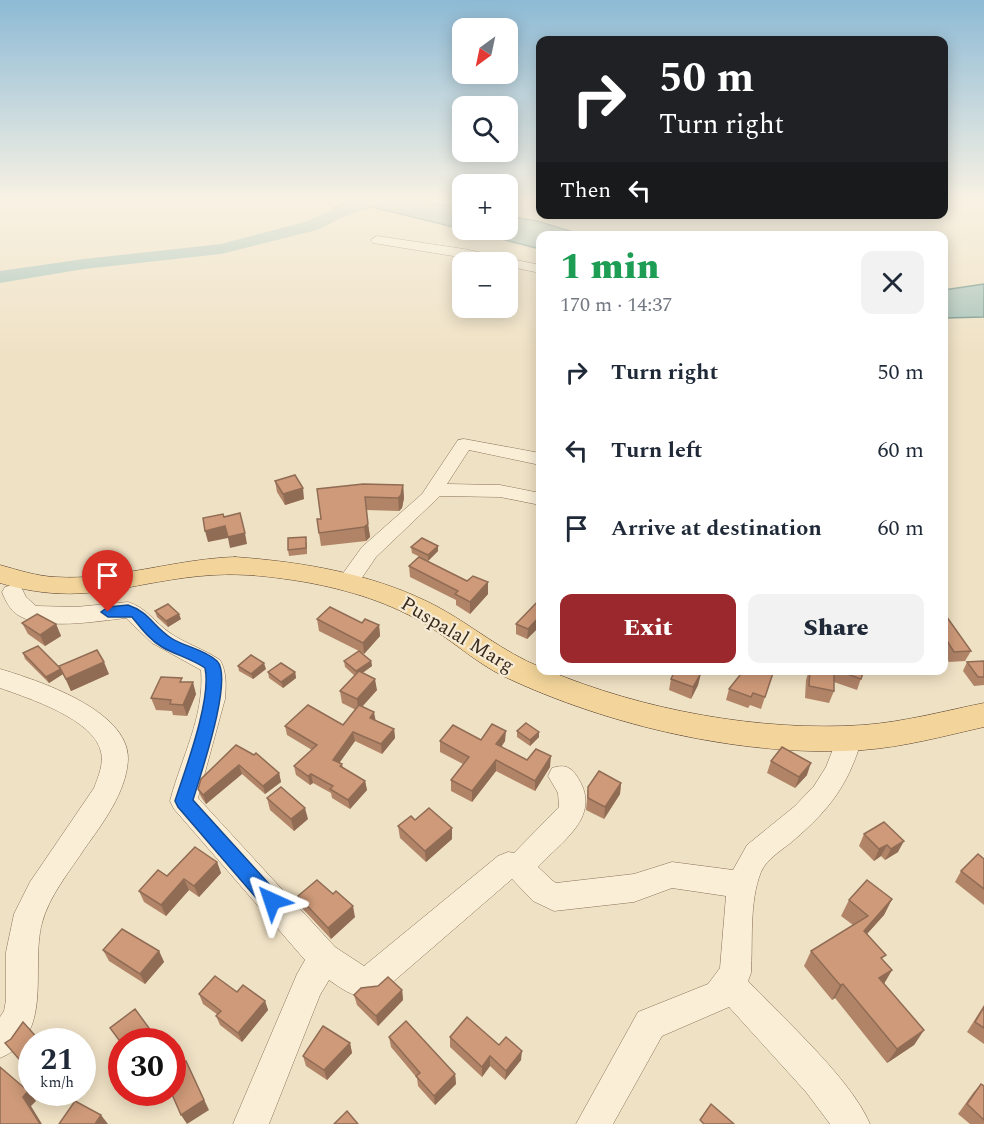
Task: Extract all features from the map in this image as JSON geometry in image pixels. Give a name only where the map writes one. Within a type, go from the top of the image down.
[{"type":"main road","name":"Puspalal Marg","points":[[9,587],[100,585],[218,565],[258,567],[371,588],[399,598],[432,616],[509,666],[545,682],[599,701],[713,727],[774,735],[849,738],[905,731],[984,715]]},
{"type":"street","points":[[454,251],[536,268]]},
{"type":"street","points":[[347,583],[369,552],[429,498],[464,444],[536,458]]},
{"type":"street","points":[[434,490],[500,491],[536,498]]},
{"type":"street","points":[[9,587],[16,600],[28,611],[49,615],[128,610],[137,613],[153,632],[168,643],[201,657],[212,666],[215,679],[204,737],[184,801],[324,958],[358,981],[368,983],[508,865],[519,867],[543,891],[554,897],[634,888],[672,875],[742,885]]},
{"type":"street","points":[[0,678],[69,706],[86,716],[110,740],[115,757],[111,779],[96,808],[47,878],[31,910],[21,963],[23,999],[18,1020],[0,1041]]},
{"type":"street","points":[[594,1124],[650,1024],[719,995],[729,984],[735,973],[742,885],[752,860],[806,813],[832,785],[843,764],[849,738]]},
{"type":"street","points":[[519,867],[571,813],[574,804],[573,796],[561,776]]},
{"type":"street","points":[[250,1124],[308,985],[324,958]]},
{"type":"street","points":[[729,984],[818,1080],[852,1124]]},
{"type":"water","points":[[984,284],[984,317],[948,318],[948,289]]},
{"type":"building","points":[[295,475],[303,488],[283,494],[275,481]]},
{"type":"building","points":[[363,484],[403,485],[398,498],[365,497],[368,524],[364,527],[319,533],[317,519],[321,519],[317,489]]},
{"type":"building","points":[[240,513],[245,533],[228,537],[225,526],[205,531],[203,518],[223,514],[224,517]]},
{"type":"building","points":[[306,537],[306,548],[288,550],[288,538]]},
{"type":"building","points":[[422,538],[438,546],[428,555],[411,547]]},
{"type":"building","points":[[419,557],[467,581],[473,576],[488,582],[470,602],[455,594],[458,591],[409,566]]},
{"type":"building","points":[[536,603],[536,620],[528,629],[516,624]]},
{"type":"building","points":[[168,604],[179,614],[166,621],[155,611]]},
{"type":"building","points":[[330,607],[362,623],[365,619],[379,625],[363,643],[317,619]]},
{"type":"building","points":[[37,614],[56,624],[40,635],[22,623]]},
{"type":"building","points":[[948,619],[971,651],[954,652],[948,642]]},
{"type":"building","points":[[38,646],[61,669],[46,677],[23,653]]},
{"type":"building","points":[[97,650],[104,662],[66,679],[59,666]]},
{"type":"building","points":[[359,651],[371,661],[356,671],[344,661]]},
{"type":"building","points":[[251,655],[264,663],[251,674],[238,666]]},
{"type":"building","points":[[984,661],[984,677],[978,677],[967,662]]},
{"type":"building","points":[[281,663],[295,672],[281,682],[268,672]]},
{"type":"building","points":[[359,671],[375,679],[357,699],[340,691]]},
{"type":"building","points":[[673,675],[700,675],[693,687],[671,679]]},
{"type":"building","points":[[740,675],[772,675],[765,697],[753,693],[751,697],[729,689]]},
{"type":"building","points":[[810,675],[834,675],[834,691],[809,686]]},
{"type":"building","points":[[850,675],[862,675],[861,679]]},
{"type":"building","points":[[161,677],[182,678],[180,682],[193,682],[183,705],[170,704],[171,700],[151,698]]},
{"type":"building","points":[[308,705],[343,725],[359,705],[374,712],[370,718],[394,729],[381,744],[353,732],[333,760],[365,781],[348,800],[330,789],[333,786],[311,774],[308,776],[294,766],[317,745],[285,726]]},
{"type":"building","points":[[526,723],[539,732],[530,740],[517,731]]},
{"type":"building","points":[[492,724],[506,731],[496,744],[527,760],[536,749],[551,756],[535,781],[496,760],[472,791],[451,780],[469,757],[440,741],[453,725],[481,740]]},
{"type":"building","points":[[236,745],[254,755],[256,753],[279,773],[263,786],[239,765],[203,795],[198,789],[201,779]]},
{"type":"building","points":[[782,747],[811,763],[799,777],[771,761]]},
{"type":"building","points":[[599,771],[621,783],[605,807],[588,798],[588,787]]},
{"type":"building","points":[[281,787],[305,808],[291,819],[267,798]]},
{"type":"building","points":[[429,808],[452,828],[425,851],[398,826],[411,816],[415,820]]},
{"type":"building","points":[[884,822],[904,841],[891,849],[887,845],[879,849],[864,834]]},
{"type":"building","points":[[195,847],[217,862],[194,886],[184,879],[161,905],[139,891],[158,870],[167,876]]},
{"type":"building","points":[[978,854],[984,859],[984,889],[961,871]]},
{"type":"building","points":[[317,880],[333,894],[336,891],[353,906],[328,928],[298,896]]},
{"type":"building","points":[[867,880],[892,899],[864,931],[886,955],[881,958],[892,970],[879,978],[924,1030],[897,1049],[843,984],[840,985],[811,951],[868,916],[849,900]]},
{"type":"building","points":[[122,929],[159,951],[140,974],[103,950]]},
{"type":"building","points":[[215,976],[237,992],[243,985],[265,1001],[238,1033],[216,1016],[221,1011],[199,994]]},
{"type":"building","points":[[388,977],[402,990],[376,1016],[354,995],[361,988],[378,986]]},
{"type":"building","points":[[984,1007],[984,1028],[975,1022]]},
{"type":"building","points":[[135,1009],[149,1028],[110,1028]]},
{"type":"building","points":[[467,1017],[499,1045],[506,1037],[522,1051],[506,1071],[490,1056],[482,1067],[450,1037]]},
{"type":"building","points":[[406,1021],[455,1074],[434,1096],[416,1076],[420,1073],[389,1037]]},
{"type":"building","points":[[23,1022],[28,1028],[19,1028]]},
{"type":"building","points":[[323,1026],[350,1043],[324,1070],[303,1056]]},
{"type":"building","points":[[18,1029],[18,1058],[5,1043]]},
{"type":"building","points":[[186,1061],[204,1100],[181,1115],[177,1106],[186,1106]]},
{"type":"building","points":[[0,1067],[18,1082],[18,1106],[29,1106],[40,1124],[0,1124]]},
{"type":"building","points":[[981,1084],[984,1086],[984,1120],[967,1104]]},
{"type":"building","points":[[711,1104],[734,1124],[704,1124],[700,1120]]},
{"type":"building","points":[[72,1106],[84,1106],[101,1115],[95,1124],[59,1124]]},
{"type":"building","points":[[347,1111],[358,1124],[334,1124]]},
{"type":"waterway","points":[[0,277],[84,264],[199,251]]},
{"type":"route","points":[[108,612],[128,610],[137,613],[153,632],[168,643],[201,657],[212,666],[215,679],[204,737],[184,801],[272,901]]}]
